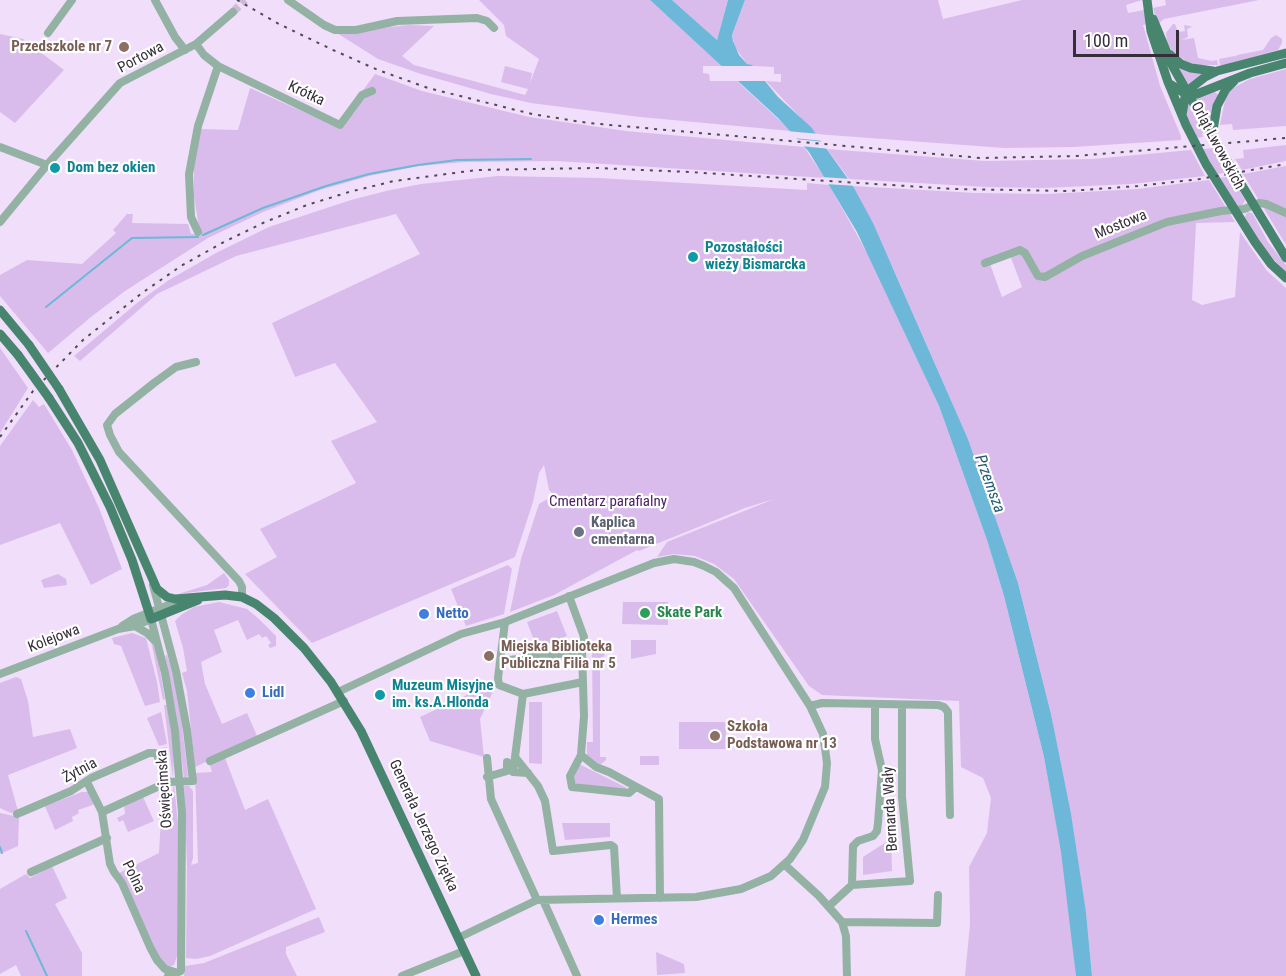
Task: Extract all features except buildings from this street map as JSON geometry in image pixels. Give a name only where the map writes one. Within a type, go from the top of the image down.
[{"type":"main road","name":"Orląt Lwowskich","points":[[1147,0],[1151,31],[1182,117],[1201,155],[1260,251],[1286,278]]},
{"type":"main road","name":"Orląt Lwowskich","points":[[1150,14],[1165,50],[1212,135],[1286,258]]},
{"type":"main road","points":[[1165,50],[1173,58],[1191,68],[1217,71]]},
{"type":"main road","points":[[1182,117],[1183,104],[1198,82],[1217,71],[1286,52]]},
{"type":"main road","points":[[1168,82],[1178,90],[1189,93],[1204,92],[1286,63]]},
{"type":"main road","points":[[1212,135],[1217,106],[1226,89],[1236,79]]},
{"type":"main road","name":"Oświęcimska","points":[[0,310],[29,345],[88,438],[112,484],[153,584]]},
{"type":"main road","name":"Oświęcimska","points":[[0,334],[49,398],[78,443],[110,507],[132,560],[150,616]]},
{"type":"main road","points":[[153,584],[162,594],[175,599],[205,596],[242,597]]},
{"type":"main road","points":[[150,616],[205,596]]},
{"type":"main road","name":"Generała Jerzego Ziętka","points":[[242,597],[256,604],[274,618],[322,670],[344,701],[364,736],[476,976]]},
{"type":"street","points":[[48,33],[72,0]]},
{"type":"street","points":[[155,0],[175,37],[185,50]]},
{"type":"street","points":[[288,0],[324,25],[336,30],[356,30],[397,21],[477,18],[487,21],[494,28]]},
{"type":"street","name":"Portowa","points":[[0,222],[120,83],[196,44],[233,12]]},
{"type":"street","points":[[196,44],[204,55],[218,66],[198,126],[189,174],[191,217],[198,232]]},
{"type":"street","name":"Krótka","points":[[218,66],[340,125],[362,95],[372,92]]},
{"type":"street","points":[[0,147],[47,165]]},
{"type":"street","name":"Mostowa","points":[[985,263],[1020,250],[1025,253],[1038,276],[1045,277],[1082,256],[1157,225],[1221,211],[1244,209],[1253,205],[1266,204],[1286,213]]},
{"type":"street","points":[[196,362],[176,367],[115,414],[107,425],[119,452],[239,580],[242,597]]},
{"type":"street","points":[[338,692],[461,634],[505,622],[664,560],[684,560],[716,572],[734,588],[810,706],[823,734],[827,763],[825,787],[802,840],[785,865],[771,876],[741,889],[696,897],[540,900],[458,938]]},
{"type":"street","name":"Oświęcimska","points":[[153,584],[176,671],[187,730],[193,782],[180,782]]},
{"type":"street","points":[[569,596],[584,637],[582,651],[584,716],[581,755],[570,776],[572,788],[629,793],[636,788]]},
{"type":"street","points":[[160,612],[175,599]]},
{"type":"street","name":"Oświęcimska","points":[[150,616],[158,643],[175,731],[180,782],[183,848],[182,960],[174,973]]},
{"type":"street","name":"Kolejowa","points":[[0,674],[118,629],[135,626],[150,616]]},
{"type":"street","name":"Kolejowa","points":[[118,629],[133,619],[150,616]]},
{"type":"street","points":[[505,622],[499,686],[523,694],[583,682]]},
{"type":"street","points":[[135,626],[158,643]]},
{"type":"street","points":[[501,659],[510,660],[582,651]]},
{"type":"street","points":[[523,694],[515,757],[538,786],[545,801],[553,850],[611,845],[614,847],[617,898]]},
{"type":"street","points":[[210,761],[344,701]]},
{"type":"street","points":[[810,706],[822,703],[942,706],[948,712],[950,815]]},
{"type":"street","name":"Bernarda Wały","points":[[875,704],[875,739],[882,770],[877,831],[873,836],[858,841],[853,846],[852,885],[910,881],[902,797],[902,705]]},
{"type":"street","name":"Żytnia","points":[[17,814],[149,753],[155,753],[168,782]]},
{"type":"street","points":[[581,755],[596,767],[659,800],[660,898]]},
{"type":"street","points":[[487,758],[490,799],[577,976]]},
{"type":"street","points":[[487,777],[507,771],[507,762]]},
{"type":"street","name":"Polna","points":[[87,782],[102,812],[110,864],[122,883],[150,947],[165,969],[174,973]]},
{"type":"street","points":[[102,812],[168,782],[180,782]]},
{"type":"street","points":[[31,872],[107,838]]},
{"type":"street","points":[[785,865],[829,906],[842,922],[847,946],[848,976]]},
{"type":"street","points":[[829,906],[852,885]]},
{"type":"street","points":[[842,922],[937,923],[938,895]]},
{"type":"street","points":[[402,976],[464,951]]},
{"type":"green space","points":[[479,0],[650,0],[722,66],[703,66],[703,73],[709,74],[710,81],[737,81],[791,131],[640,117],[531,103],[421,74],[378,59],[337,33],[408,25],[434,26],[402,56],[414,65],[525,95],[528,89],[501,82],[505,66],[532,73],[530,83],[539,59],[506,36],[504,25]]},
{"type":"green space","points":[[672,0],[728,0],[717,40]]},
{"type":"green space","points":[[745,0],[938,0],[943,19],[1022,0],[1142,0],[1126,5],[1128,13],[1144,10],[1147,24],[1143,25],[1160,86],[1181,140],[1074,147],[1004,148],[816,134],[766,81],[781,82],[781,74],[774,74],[774,67],[747,64],[735,47],[732,35]]},
{"type":"green space","points":[[1165,0],[1259,0],[1164,19],[1158,24],[1153,8],[1166,5]]},
{"type":"green space","points":[[1173,24],[1178,32],[1185,31],[1184,25],[1192,27],[1187,29],[1188,37],[1182,40],[1194,38],[1198,58],[1217,60],[1218,65],[1196,65],[1172,51],[1166,33]]},
{"type":"green space","points":[[0,34],[23,39],[64,70],[15,123],[0,112]]},
{"type":"green space","points":[[1276,35],[1282,39],[1278,50],[1220,65],[1219,59],[1263,50],[1271,38]]},
{"type":"green space","points":[[1178,66],[1193,72],[1202,74],[1187,86]]},
{"type":"green space","points":[[1286,69],[1286,126],[1233,130],[1232,124],[1220,125],[1226,95],[1233,88],[1250,79]]},
{"type":"green space","points":[[375,74],[422,91],[529,117],[626,131],[804,147],[825,178],[557,161],[465,162],[419,166],[369,176],[320,190],[263,212],[208,238],[125,291],[48,353],[0,296],[0,275],[27,260],[82,264],[116,233],[113,230],[127,214],[133,214],[132,223],[188,224],[191,234],[200,234],[194,196],[194,164],[200,129],[238,130],[250,88],[342,129],[341,120]]},
{"type":"green space","points":[[1214,91],[1218,95],[1209,123],[1196,99]]},
{"type":"green space","points":[[1186,100],[1197,114],[1205,132],[1202,133],[1203,137],[1196,138],[1187,117]]},
{"type":"green space","points":[[1286,145],[1286,161],[1242,170],[1235,159],[1244,158],[1243,150]]},
{"type":"green space","points":[[1214,148],[1229,172],[1217,174],[1203,149]]},
{"type":"green space","points":[[827,149],[985,161],[1093,159],[1191,150],[1205,176],[1131,184],[1044,188],[849,179]]},
{"type":"green space","points":[[1286,166],[1286,245],[1243,174]]},
{"type":"green space","name":"Cmentarz parafialny","points":[[498,176],[599,178],[807,190],[807,183],[829,185],[870,258],[939,406],[987,540],[1004,596],[1044,757],[1066,877],[1076,976],[965,976],[970,924],[969,867],[987,833],[991,798],[983,778],[961,767],[959,701],[822,695],[809,686],[734,579],[714,564],[695,556],[674,554],[657,557],[667,542],[774,499],[637,550],[554,595],[510,612],[521,559],[539,504],[554,495],[549,490],[544,465],[539,473],[533,502],[515,557],[312,643],[245,574],[277,557],[260,529],[356,483],[331,441],[377,422],[335,363],[295,377],[272,323],[420,254],[396,214],[236,256],[157,294],[80,361],[74,356],[137,303],[169,280],[216,253],[269,227],[386,191],[421,184]]},
{"type":"green space","points":[[1231,176],[1245,200],[1242,206],[1236,205],[1220,178]]},
{"type":"green space","points":[[1209,180],[1235,222],[1196,223],[1192,300],[1202,305],[1235,297],[1240,232],[1267,271],[1286,288],[1286,976],[1092,976],[1086,912],[1051,714],[1018,583],[968,439],[893,268],[853,186],[975,193],[1048,194],[1138,189]],"holes":[[[1010,255],[1022,287],[1002,297],[990,264]]]},
{"type":"green space","points":[[1247,212],[1252,213],[1268,242],[1286,265],[1286,273],[1261,245],[1245,217]]},
{"type":"green space","points":[[0,348],[28,388],[0,433]]},
{"type":"green space","points":[[33,400],[39,407],[44,404],[72,450],[99,508],[122,569],[91,585],[60,523],[0,545],[0,446]]},
{"type":"green space","points":[[508,565],[512,569],[504,614],[466,626],[451,589]]},
{"type":"green space","points":[[224,573],[229,580],[226,588],[178,594],[207,585]]},
{"type":"green space","points":[[58,574],[66,579],[67,585],[44,588],[41,580]]},
{"type":"green space","points":[[219,602],[247,609],[276,636],[276,646],[270,648],[268,645],[271,643],[266,636],[262,638],[259,634],[247,640],[238,620],[214,630],[222,652],[201,662],[205,684],[222,724],[247,713],[258,738],[195,767],[187,691],[182,673],[187,671],[175,621],[194,607]]},
{"type":"green space","name":"Skate Park","points":[[623,602],[668,602],[668,625],[622,624]]},
{"type":"green space","points":[[557,611],[567,636],[537,648],[527,622]]},
{"type":"green space","points":[[132,633],[146,638],[160,702],[145,706],[121,646],[114,644],[112,638]]},
{"type":"green space","points":[[631,640],[656,640],[656,654],[631,659]]},
{"type":"green space","points":[[151,641],[157,653],[165,699],[163,700]]},
{"type":"green space","points":[[590,646],[602,649],[605,656],[600,658],[600,757],[606,757],[606,760],[600,765],[590,760],[587,755],[587,742],[593,742],[592,651],[586,650]]},
{"type":"green space","points":[[167,655],[181,717],[188,776],[184,778],[176,714],[165,656]]},
{"type":"green space","points":[[16,677],[21,679],[28,701],[33,737],[70,729],[77,748],[8,775],[18,811],[11,813],[0,808],[0,683]]},
{"type":"green space","points":[[494,682],[496,685],[480,719],[484,757],[430,741],[420,717]]},
{"type":"green space","points":[[529,702],[542,702],[542,764],[529,763]]},
{"type":"green space","points":[[164,705],[167,705],[174,750],[173,779]]},
{"type":"green space","points":[[161,712],[167,744],[159,746],[147,718]]},
{"type":"green space","points":[[679,722],[726,722],[726,749],[679,749]]},
{"type":"green space","points":[[166,747],[168,749],[170,778],[159,749]]},
{"type":"green space","points":[[640,756],[659,756],[659,765],[640,765]]},
{"type":"green space","points":[[225,758],[245,810],[268,799],[316,909],[210,956],[196,959],[186,958],[187,866],[184,786],[189,786],[193,791],[193,858],[191,865],[198,863],[195,773],[212,772],[210,765]]},
{"type":"green space","points":[[579,764],[627,788],[625,791],[574,783]]},
{"type":"green space","points":[[174,785],[180,842],[179,950],[174,965],[169,967],[164,964],[152,946],[119,873],[159,853],[161,819],[159,819],[163,799],[172,794]]},
{"type":"green space","points":[[82,792],[89,792],[95,804],[78,810],[79,813],[72,817],[73,821],[55,830],[45,806]]},
{"type":"green space","points":[[142,795],[154,821],[128,832],[123,820],[119,822],[117,818],[125,814],[124,804]]},
{"type":"green space","points":[[0,813],[19,817],[18,846],[0,854]]},
{"type":"green space","points":[[562,823],[610,823],[610,837],[565,840]]},
{"type":"green space","points":[[891,839],[892,871],[863,875],[863,857]]},
{"type":"green space","points":[[52,866],[67,898],[55,904],[82,953],[82,976],[21,976],[16,965],[0,974],[0,889],[26,874],[30,878]]},
{"type":"green space","points":[[319,917],[325,932],[286,947],[286,954],[297,976],[184,976],[185,966],[204,963]]},
{"type":"green space","points":[[656,952],[684,964],[685,973],[657,975]]},
{"type":"water","points":[[650,0],[672,0],[717,40],[728,0],[745,0],[732,35],[739,55],[747,64],[752,65],[778,97],[811,127],[853,186],[873,223],[968,439],[1018,583],[1051,714],[1071,814],[1086,912],[1092,976],[1076,976],[1061,852],[1044,757],[1004,596],[987,540],[939,406],[857,232],[809,152],[778,118]]},
{"type":"pier","points":[[718,66],[757,66],[770,81],[733,81]]},
{"type":"pier","points":[[786,131],[820,134],[825,141],[792,138]]},
{"type":"pier","points":[[794,139],[826,142],[831,149],[800,146]]},
{"type":"pier","points":[[821,177],[852,179],[857,186],[825,184]]},
{"type":"waterway","points":[[203,235],[263,208],[369,174],[457,160],[531,159]]},
{"type":"waterway","points":[[46,307],[132,238],[198,237]]},
{"type":"waterway","points":[[0,847],[2,853]]},
{"type":"waterway","points":[[26,931],[47,976]]},
{"type":"tunnel","points":[[233,12],[245,0]]},
{"type":"railway","points":[[237,0],[279,24],[333,50],[378,70],[428,88],[532,114],[588,123],[981,158],[1077,156],[1286,138]]},
{"type":"railway","points":[[0,437],[33,391],[83,340],[142,293],[181,266],[263,223],[307,205],[394,181],[477,170],[597,168],[953,189],[1069,191],[1200,179],[1286,164]]},
{"type":"place","name":"Przedszkole nr 7","points":[[124,47]]},
{"type":"place","name":"Dom bez okien","points":[[55,168]]},
{"type":"place","name":"Pozostałości wieży Bismarcka","points":[[693,257]]},
{"type":"place","name":"Kaplica cmentarna","points":[[579,532]]},
{"type":"place","name":"Skate Park","points":[[645,613]]},
{"type":"place","name":"Netto","points":[[424,614]]},
{"type":"place","name":"Miejska Biblioteka Publiczna Filia nr 5","points":[[489,656]]},
{"type":"place","name":"Lidl","points":[[250,693]]},
{"type":"place","name":"Muzeum Misyjne im. ks.A.Hlonda","points":[[380,695]]},
{"type":"place","name":"Szkoła Podstawowa nr 13","points":[[715,736]]},
{"type":"place","name":"Hermes","points":[[599,920]]},
{"type":"water label","name":"Przemsza","points":[[989,484]]}]
